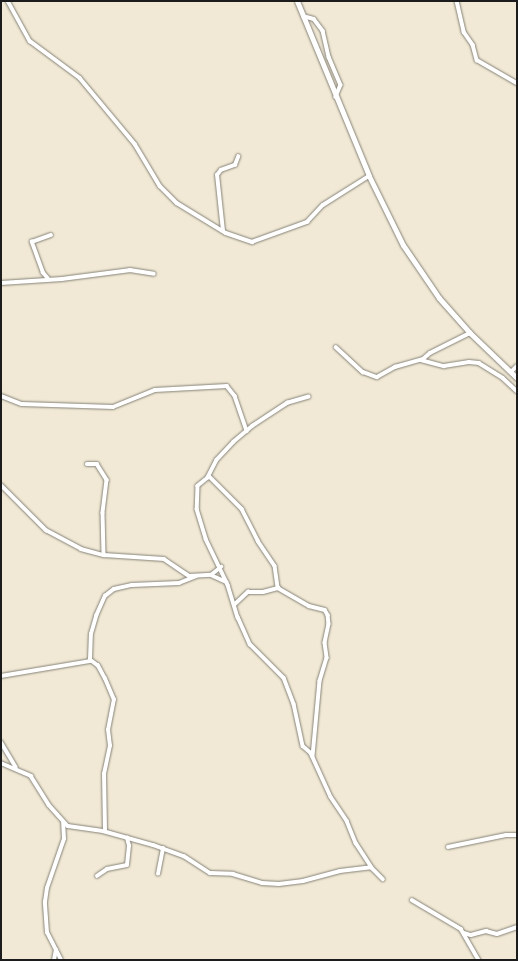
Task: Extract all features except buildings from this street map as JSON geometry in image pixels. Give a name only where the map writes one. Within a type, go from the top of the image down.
[{"type":"main road","points":[[297,1],[369,176],[414,263],[439,298],[470,333],[517,378]]},
{"type":"street","points":[[8,1],[30,41],[80,78],[132,140],[160,186],[177,203],[223,231],[251,242],[278,233],[310,220],[323,205],[369,176]]},
{"type":"street","points":[[457,1],[464,32],[473,45],[477,60],[517,83]]},
{"type":"street","points":[[303,16],[314,19],[320,27],[341,85],[336,97]]},
{"type":"street","points":[[325,70],[335,70]]},
{"type":"street","points":[[223,231],[217,175],[221,170],[235,165],[238,157]]},
{"type":"street","points":[[48,279],[43,274],[32,242],[51,235]]},
{"type":"street","points":[[1,283],[130,270],[154,274]]},
{"type":"street","points":[[336,347],[363,372],[374,378],[384,375],[395,367],[421,360],[470,333]]},
{"type":"street","points":[[421,360],[444,366],[469,362],[479,363],[503,378],[517,391]]},
{"type":"street","points":[[511,372],[517,366]]},
{"type":"street","points":[[1,396],[22,404],[113,407],[146,393],[165,388],[227,386],[235,396],[247,431]]},
{"type":"street","points":[[309,397],[288,404],[247,431],[217,460],[209,476],[197,489],[197,509],[206,539],[221,567],[235,604],[238,617],[252,647],[286,683],[302,744],[313,759],[331,797],[347,821],[356,843],[372,868],[383,880]]},
{"type":"street","points":[[87,464],[97,464],[107,480],[103,513],[104,555]]},
{"type":"street","points":[[209,476],[242,509],[258,541],[274,566],[278,588]]},
{"type":"street","points":[[1,485],[46,530],[76,546],[104,555],[164,559],[189,576],[210,575],[227,582]]},
{"type":"street","points":[[210,575],[221,567]]},
{"type":"street","points":[[91,661],[92,628],[102,601],[109,591],[132,585],[179,583],[196,576]]},
{"type":"street","points":[[235,604],[248,592],[263,592],[278,588],[309,606],[325,610],[330,618],[325,638],[327,658],[320,681],[313,743],[313,759]]},
{"type":"street","points":[[1,676],[91,661],[99,667],[114,700],[108,730],[110,746],[104,774],[105,831]]},
{"type":"street","points":[[1,742],[16,767]]},
{"type":"street","points":[[1,762],[16,767],[34,778],[49,805],[62,822],[76,828],[105,831],[163,848],[184,856],[210,873],[233,874],[267,884],[297,882],[340,871],[372,868]]},
{"type":"street","points":[[61,960],[46,930],[45,902],[46,888],[64,839],[62,822]]},
{"type":"street","points":[[448,847],[506,835],[517,835]]},
{"type":"street","points":[[97,876],[107,869],[127,864],[129,846],[127,838]]},
{"type":"street","points":[[158,874],[163,848]]},
{"type":"street","points":[[412,900],[464,933],[471,935],[486,931],[497,934],[517,926]]},
{"type":"street","points":[[464,933],[479,960]]},
{"type":"street","points":[[54,960],[56,950]]}]
